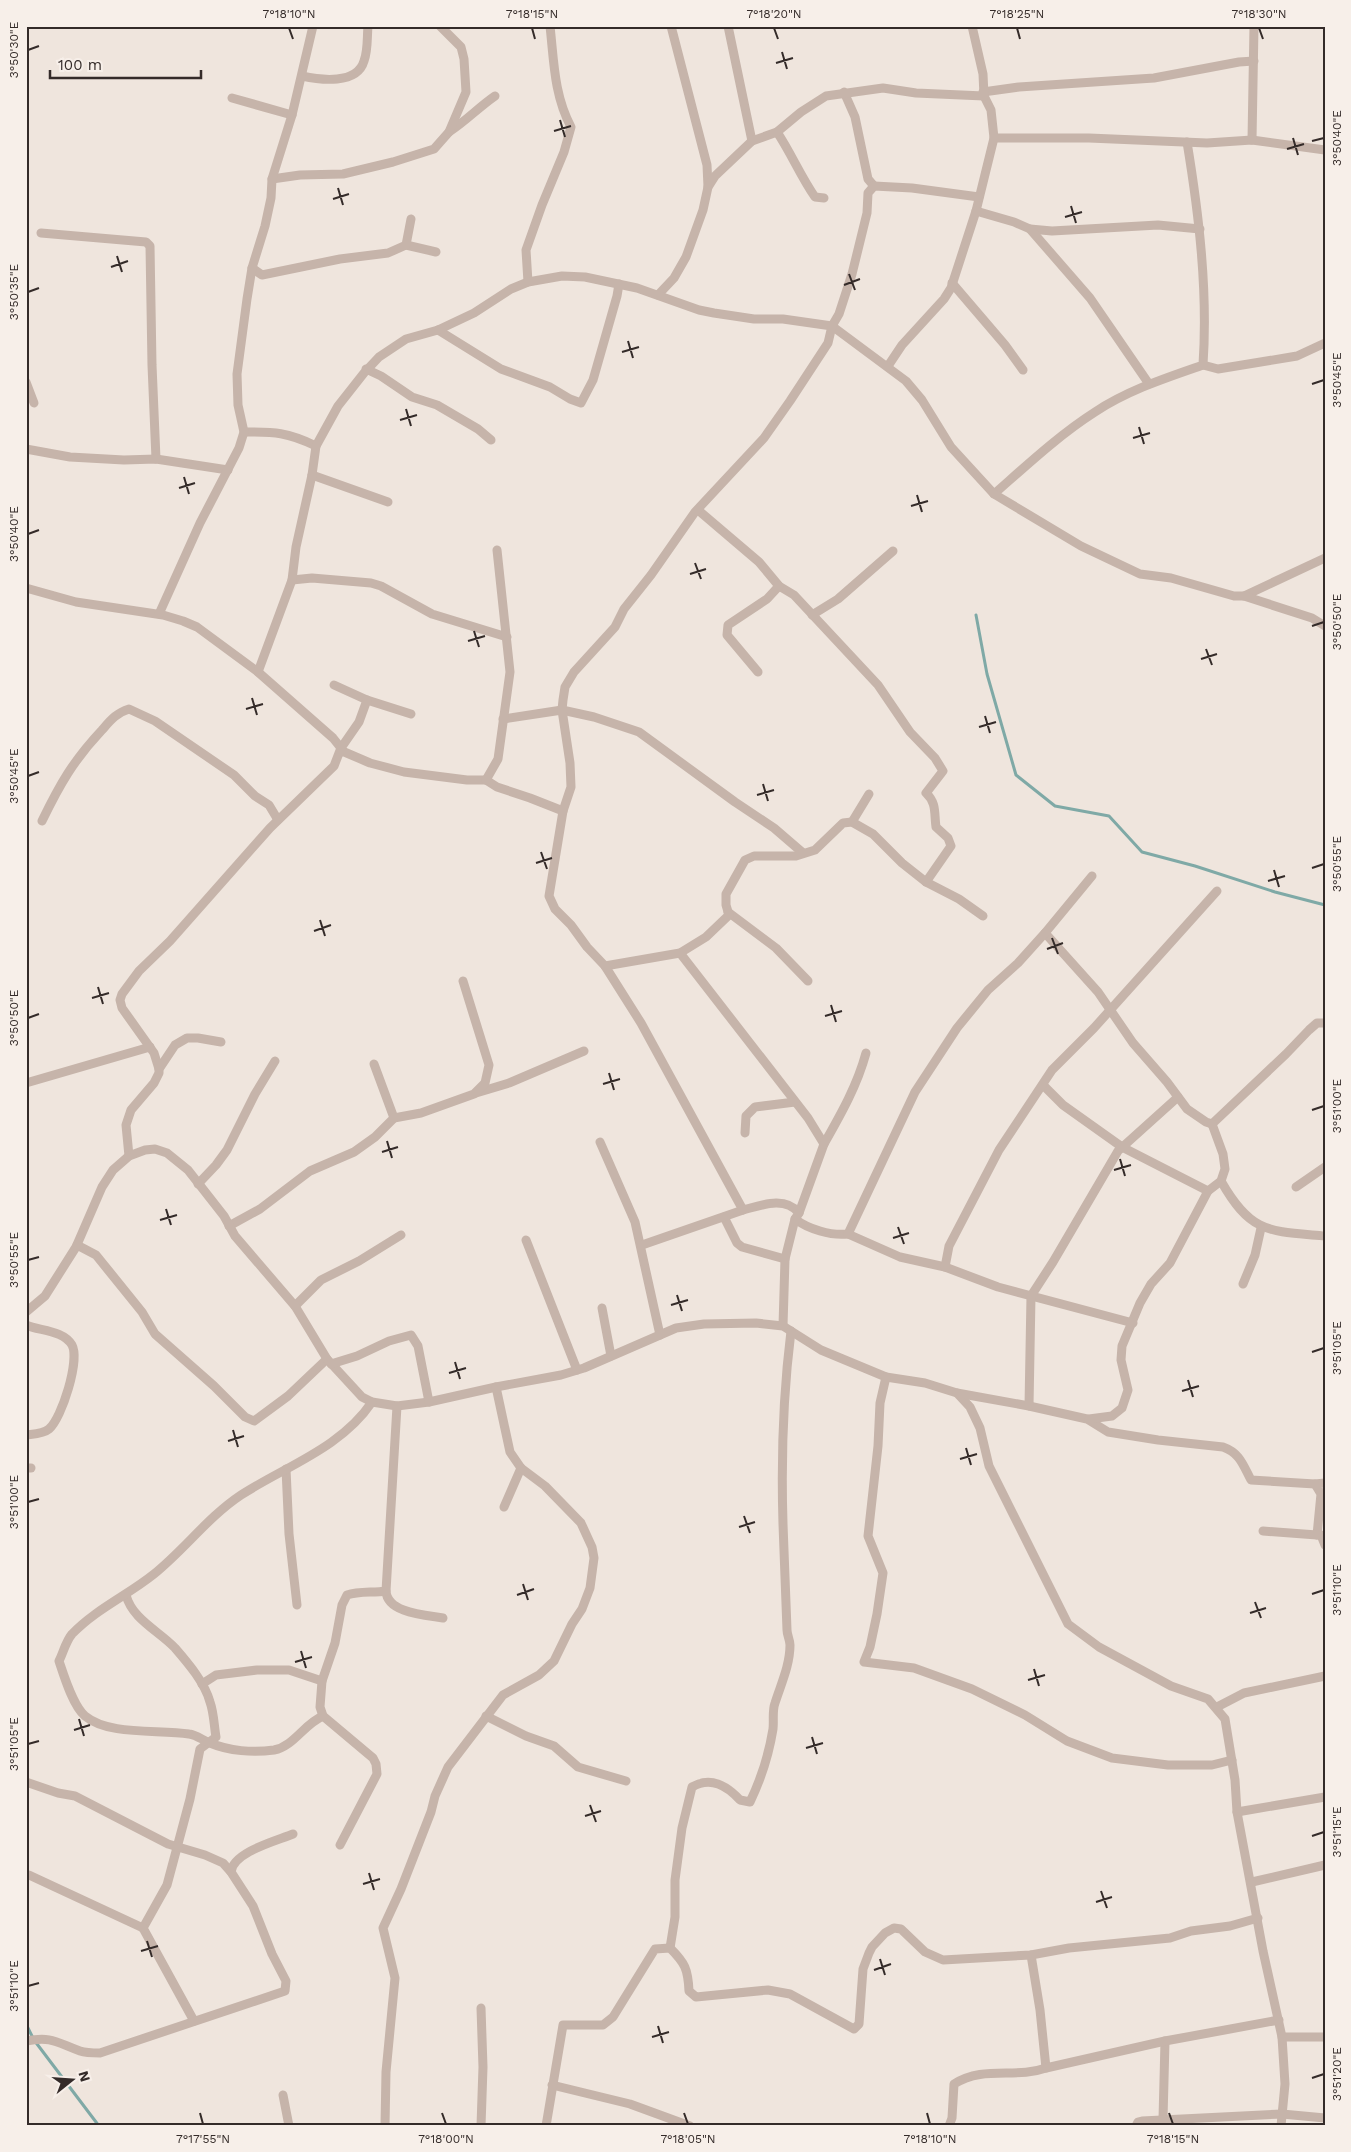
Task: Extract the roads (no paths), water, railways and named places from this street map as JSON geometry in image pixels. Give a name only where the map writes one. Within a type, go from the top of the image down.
[{"type":"street","points":[[159,614],[200,523],[239,448],[244,432],[238,405],[237,374],[252,268],[265,226],[271,198],[272,179],[292,115],[313,26]]},
{"type":"street","points":[[302,76],[343,78],[355,73],[364,61],[368,26]]},
{"type":"street","points":[[440,26],[461,47],[464,59],[466,92],[449,132]]},
{"type":"street","points":[[528,282],[526,250],[564,152],[571,128],[561,110],[555,76],[550,26]]},
{"type":"street","points":[[658,295],[674,278],[686,257],[703,210],[708,187],[706,165],[671,26]]},
{"type":"street","points":[[728,26],[752,141]]},
{"type":"street","points":[[888,366],[902,345],[944,299],[952,284],[976,211],[994,138],[991,110],[984,94],[983,74],[972,26]]},
{"type":"street","points":[[1252,140],[1254,26]]},
{"type":"street","points":[[708,187],[715,176],[752,141],[777,132],[801,112],[826,96],[883,88],[916,93],[984,94],[1019,87],[1154,78],[1239,62],[1254,61]]},
{"type":"street","points":[[844,92],[855,116],[868,179],[874,186],[912,188],[979,196]]},
{"type":"street","points":[[272,179],[300,175],[342,174],[393,162],[434,149],[449,132],[459,126],[479,106],[496,96]]},
{"type":"street","points":[[232,98],[292,115]]},
{"type":"street","points":[[777,132],[800,169],[805,183],[815,197],[824,198]]},
{"type":"street","points":[[994,138],[1088,138],[1187,142],[1252,140],[1325,150]]},
{"type":"street","points":[[1187,142],[1200,229],[1205,341],[1204,365]]},
{"type":"street","points":[[743,1210],[660,1055],[605,966],[555,909],[548,896],[563,811],[570,787],[570,763],[562,710],[565,687],[574,672],[614,627],[685,524],[764,438],[828,343],[832,326],[840,314],[852,274],[867,212],[868,193],[874,186]]},
{"type":"street","points":[[976,211],[1030,228],[1052,231],[1158,225],[1200,229]]},
{"type":"street","points":[[406,245],[411,219]]},
{"type":"street","points":[[1030,228],[1090,298],[1149,384]]},
{"type":"street","points":[[41,233],[146,242],[150,246],[156,459]]},
{"type":"street","points":[[252,268],[262,275],[340,259],[388,253],[406,245],[436,252]]},
{"type":"street","points":[[258,672],[292,580],[296,547],[312,475],[316,446],[338,406],[366,370],[390,348],[406,339],[438,330],[474,313],[511,288],[528,282],[562,276],[585,277],[619,284],[658,295],[699,310],[714,313],[754,319],[783,319],[832,326],[888,366],[911,387],[922,400],[951,447],[994,494],[1081,546],[1140,574],[1171,578],[1224,594],[1244,596],[1312,618],[1325,626]]},
{"type":"street","points":[[438,330],[501,369],[550,387],[581,403],[593,380],[619,284]]},
{"type":"street","points":[[952,284],[1005,345],[1023,370]]},
{"type":"street","points":[[994,494],[1057,439],[1095,412],[1149,384],[1204,365],[1218,369],[1297,356],[1325,343]]},
{"type":"street","points":[[366,370],[381,376],[412,397],[437,405],[478,429],[492,440]]},
{"type":"street","points":[[26,382],[34,403]]},
{"type":"street","points":[[244,432],[280,432],[296,436],[316,446]]},
{"type":"street","points":[[26,449],[70,457],[124,460],[156,459],[228,470]]},
{"type":"street","points":[[312,475],[388,502]]},
{"type":"street","points":[[698,510],[759,562],[778,586],[794,595],[878,685],[910,732],[935,758],[943,771],[926,793],[932,799],[935,807],[936,827],[948,838],[951,846],[926,882]]},
{"type":"street","points":[[486,780],[498,759],[510,672],[497,550]]},
{"type":"street","points":[[812,615],[838,598],[893,551]]},
{"type":"street","points":[[1244,596],[1325,558]]},
{"type":"street","points":[[292,580],[312,578],[371,583],[381,586],[432,614],[507,638]]},
{"type":"street","points":[[758,672],[727,635],[728,625],[767,599],[778,586]]},
{"type":"street","points":[[26,588],[76,602],[159,614],[183,620],[197,627],[258,672],[333,738],[341,752],[370,763],[404,772],[467,780],[486,780],[497,787],[563,811]]},
{"type":"street","points":[[334,685],[368,700],[411,714]]},
{"type":"street","points":[[129,1156],[126,1125],[131,1110],[154,1083],[159,1074],[159,1069],[150,1047],[122,1008],[120,1000],[125,989],[139,971],[170,941],[278,820],[334,766],[360,722],[368,700]]},
{"type":"street","points":[[42,821],[66,773],[114,716],[128,709],[155,721],[234,775],[255,796],[269,805],[278,820]]},
{"type":"street","points":[[503,719],[562,710],[594,716],[639,732],[774,828],[803,853]]},
{"type":"street","points":[[852,822],[869,794]]},
{"type":"street","points":[[605,966],[680,953],[706,937],[726,920],[729,915],[726,894],[745,860],[754,856],[780,857],[815,850],[843,823],[852,822],[873,834],[902,863],[926,882],[959,899],[984,916]]},
{"type":"street","points":[[848,1234],[915,1092],[957,1028],[988,990],[1018,963],[1045,933],[1092,876]]},
{"type":"street","points":[[945,1267],[949,1246],[999,1150],[1052,1070],[1094,1028],[1217,891]]},
{"type":"street","points":[[728,912],[776,948],[808,981]]},
{"type":"street","points":[[1045,933],[1098,992],[1133,1043],[1187,1109],[1212,1124]]},
{"type":"street","points":[[680,953],[795,1102],[824,1144]]},
{"type":"street","points":[[464,981],[489,1065],[486,1083],[474,1094]]},
{"type":"street","points":[[1212,1124],[1309,1030],[1317,1023],[1325,1023]]},
{"type":"street","points":[[159,1069],[175,1045],[187,1038],[221,1042]]},
{"type":"street","points":[[26,1083],[150,1047]]},
{"type":"street","points":[[229,1226],[260,1209],[310,1171],[354,1152],[374,1137],[394,1118],[422,1112],[509,1083],[584,1051]]},
{"type":"street","points":[[783,1326],[785,1259],[797,1216],[824,1144],[846,1105],[861,1070],[866,1052]]},
{"type":"street","points":[[198,1184],[227,1150],[255,1094],[275,1061]]},
{"type":"street","points":[[374,1064],[394,1118]]},
{"type":"street","points":[[1043,1084],[1063,1105],[1122,1147],[1208,1191]]},
{"type":"street","points":[[1029,1406],[1031,1296],[1122,1147],[1178,1097]]},
{"type":"street","points":[[745,1132],[746,1116],[755,1107],[795,1102]]},
{"type":"street","points":[[1087,1419],[1112,1416],[1122,1408],[1128,1390],[1121,1360],[1122,1346],[1140,1303],[1151,1284],[1170,1263],[1208,1191],[1221,1182],[1225,1169],[1223,1154],[1212,1124]]},
{"type":"street","points":[[600,1142],[632,1216],[642,1245],[660,1335]]},
{"type":"street","points":[[26,1312],[45,1296],[77,1245],[102,1186],[114,1170],[129,1156],[145,1150],[155,1149],[167,1153],[188,1170],[224,1216],[229,1226],[295,1306],[329,1362],[362,1397],[372,1402],[397,1406],[430,1402],[496,1386],[561,1375],[676,1328],[704,1324],[756,1322],[783,1326],[821,1350],[886,1377],[925,1383],[957,1393],[1087,1419],[1108,1432],[1158,1440],[1224,1447],[1233,1450],[1239,1456],[1251,1480],[1260,1482],[1325,1483]]},
{"type":"street","points":[[1296,1187],[1325,1166]]},
{"type":"street","points":[[1221,1182],[1230,1198],[1243,1214],[1261,1228],[1325,1236]]},
{"type":"street","points":[[642,1245],[743,1210],[776,1202],[793,1206],[803,1224],[814,1228],[840,1235],[848,1234],[900,1257],[945,1267],[998,1287],[1133,1323]]},
{"type":"street","points":[[724,1217],[737,1243],[742,1248],[785,1259]]},
{"type":"street","points":[[1243,1284],[1254,1255],[1261,1228]]},
{"type":"street","points":[[295,1306],[321,1280],[359,1261],[400,1235]]},
{"type":"street","points":[[526,1240],[577,1370]]},
{"type":"street","points":[[77,1245],[96,1255],[142,1312],[155,1334],[246,1417],[254,1421],[329,1362],[357,1356],[389,1341],[411,1335],[418,1346],[430,1402]]},
{"type":"street","points":[[602,1308],[611,1356]]},
{"type":"street","points":[[26,1325],[68,1340],[74,1353],[71,1381],[64,1402],[49,1429],[40,1433],[26,1435]]},
{"type":"street","points":[[670,1948],[675,1917],[676,1880],[682,1828],[692,1787],[702,1782],[713,1782],[730,1790],[740,1800],[750,1802],[757,1788],[770,1745],[774,1704],[779,1695],[786,1666],[790,1644],[787,1632],[788,1613],[784,1560],[782,1422],[791,1331]]},
{"type":"street","points":[[886,1377],[880,1403],[878,1446],[868,1536],[883,1572],[878,1614],[870,1648],[864,1662],[914,1668],[972,1689],[1025,1714],[1068,1741],[1112,1758],[1168,1766],[1212,1765],[1232,1760]]},
{"type":"street","points":[[385,2126],[386,2072],[395,1978],[382,1928],[401,1889],[448,1766],[503,1695],[539,1675],[554,1661],[572,1624],[582,1609],[590,1588],[594,1558],[592,1547],[581,1523],[545,1486],[521,1468],[510,1452],[496,1386]]},
{"type":"street","points":[[957,1393],[970,1407],[980,1428],[990,1466],[1068,1624],[1099,1647],[1171,1686],[1208,1699],[1217,1707],[1225,1719],[1232,1760],[1237,1812],[1282,2037],[1285,2084],[1281,2126]]},
{"type":"street","points":[[323,1716],[309,1724],[283,1747],[273,1750],[235,1750],[208,1743],[196,1735],[106,1726],[84,1716],[68,1689],[59,1661],[70,1636],[103,1608],[126,1595],[175,1555],[211,1518],[240,1495],[342,1436],[365,1413],[372,1402]]},
{"type":"street","points":[[397,1406],[386,1598],[393,1606],[443,1618]]},
{"type":"street","points":[[504,1508],[521,1468]]},
{"type":"street","points":[[286,1469],[289,1534],[297,1605]]},
{"type":"street","points":[[1315,1484],[1321,1494],[1316,1535]]},
{"type":"street","points":[[1263,1531],[1321,1536],[1325,1545]]},
{"type":"street","points":[[340,1845],[377,1774],[376,1764],[365,1750],[341,1733],[323,1716],[320,1707],[322,1681],[335,1642],[342,1605],[347,1595],[356,1592],[386,1591]]},
{"type":"street","points":[[126,1595],[128,1603],[153,1631],[174,1647],[202,1684],[210,1702],[216,1737],[200,1749],[190,1798],[167,1885],[143,1928]]},
{"type":"street","points":[[202,1684],[216,1675],[257,1670],[289,1670],[322,1681]]},
{"type":"street","points":[[1217,1707],[1244,1693],[1325,1676]]},
{"type":"street","points":[[486,1716],[526,1736],[554,1746],[578,1767],[626,1781]]},
{"type":"street","points":[[26,1782],[58,1793],[75,1796],[176,1847],[205,1855],[222,1863],[231,1872],[253,1906],[272,1954],[286,1981],[285,1991],[100,2053],[82,2052],[58,2041],[40,2038],[26,2041]]},
{"type":"street","points":[[1237,1812],[1325,1797]]},
{"type":"street","points":[[231,1872],[232,1864],[238,1857],[293,1834]]},
{"type":"street","points":[[1252,1882],[1325,1865]]},
{"type":"street","points":[[29,1875],[143,1928],[194,2021]]},
{"type":"street","points":[[670,1948],[682,1961],[688,1972],[689,1990],[696,1997],[768,1990],[790,1994],[854,2028],[859,2024],[861,2014],[863,1969],[872,1947],[889,1930],[901,1929],[925,1952],[943,1960],[1032,1954],[1069,1948],[1170,1938],[1191,1931],[1230,1926],[1258,1918]]},
{"type":"street","points":[[546,2126],[563,2025],[603,2025],[613,2017],[655,1949],[670,1948]]},
{"type":"street","points":[[1032,1954],[1046,2068]]},
{"type":"street","points":[[481,2008],[483,2067],[481,2126]]},
{"type":"street","points":[[949,2126],[952,2118],[954,2084],[962,2079],[994,2072],[1031,2073],[1166,2041],[1279,2020]]},
{"type":"street","points":[[1282,2037],[1325,2037]]},
{"type":"street","points":[[1163,2119],[1166,2041]]},
{"type":"street","points":[[552,2085],[630,2104],[690,2126]]},
{"type":"street","points":[[283,2095],[289,2126]]},
{"type":"street","points":[[1136,2126],[1138,2122],[1142,2121],[1180,2118],[1196,2119],[1282,2114],[1325,2118]]},
{"type":"waterway","points":[[976,615],[987,674],[1016,775],[1055,806],[1109,816],[1142,852],[1325,905]]},
{"type":"waterway","points":[[26,2024],[34,2040],[99,2126]]}]
